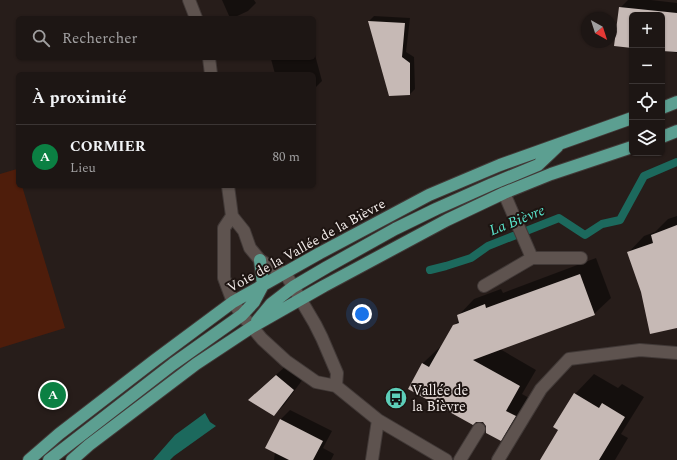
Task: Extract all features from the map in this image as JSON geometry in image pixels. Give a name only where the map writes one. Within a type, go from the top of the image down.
[{"type":"main road","points":[[665,107],[677,102]]},
{"type":"main road","name":"Voie de la Vallée de la Bièvre","points":[[29,460],[59,434],[233,302],[429,195],[500,165],[629,119]]},
{"type":"main road","points":[[665,135],[677,131]]},
{"type":"main road","points":[[252,327],[271,304],[293,287],[395,229],[464,196],[538,164],[561,143]]},
{"type":"main road","points":[[72,460],[89,445],[196,364],[252,327],[301,299],[447,220],[504,192],[551,174],[629,148]]},
{"type":"main road","points":[[49,460],[172,364],[242,315],[254,302],[263,285],[260,260]]},
{"type":"street","points":[[188,0],[195,16]]},
{"type":"street","points":[[209,60],[212,72]]},
{"type":"street","points":[[228,188],[232,216],[244,231],[250,248],[260,260],[285,273],[315,324],[337,374],[336,386]]},
{"type":"street","points":[[504,192],[532,258]]},
{"type":"street","points":[[232,216],[224,228],[224,278],[233,302],[262,339],[286,361],[316,382],[336,386],[378,420],[446,460]]},
{"type":"street","points":[[484,286],[532,258],[581,258]]},
{"type":"street","points":[[498,460],[541,389],[569,359],[640,350],[677,353]]},
{"type":"street","points":[[372,460],[378,420]]},
{"type":"street","points":[[460,460],[479,429]]},
{"type":"shaded area","points":[[16,169],[16,188],[23,188],[65,328],[0,348],[0,174]]},
{"type":"water","points":[[205,413],[210,422],[216,426],[170,460],[153,460],[175,435]]},
{"type":"building","points":[[619,7],[677,13],[677,52],[665,51],[665,12],[629,12],[629,48],[617,46],[617,23]]},
{"type":"building","points":[[368,21],[405,23],[402,57],[410,63],[410,95],[389,96]]},
{"type":"building","points":[[677,225],[677,328],[650,334],[641,292],[627,252],[653,243],[651,235]]},
{"type":"building","points":[[580,274],[595,315],[473,360],[520,386],[506,411],[516,416],[501,441],[486,433],[486,426],[483,422],[476,422],[473,425],[408,389],[422,363],[429,367],[453,325],[459,323],[457,315],[485,304],[486,308]]},
{"type":"building","points":[[276,375],[294,390],[274,416],[248,400]]},
{"type":"building","points":[[574,393],[599,408],[602,403],[625,417],[599,460],[540,460],[558,430],[553,427]]},
{"type":"building","points":[[280,419],[323,441],[313,460],[289,460],[265,448]]},
{"type":"waterway","name":"La Bièvre","points":[[430,270],[471,258],[488,246],[559,218],[585,235],[602,224],[620,220],[644,176],[677,162]]},
{"type":"place","name":"CORMIER","points":[[53,395]]},
{"type":"place","name":"Vallée de la Bièvre","points":[[396,398]]}]
